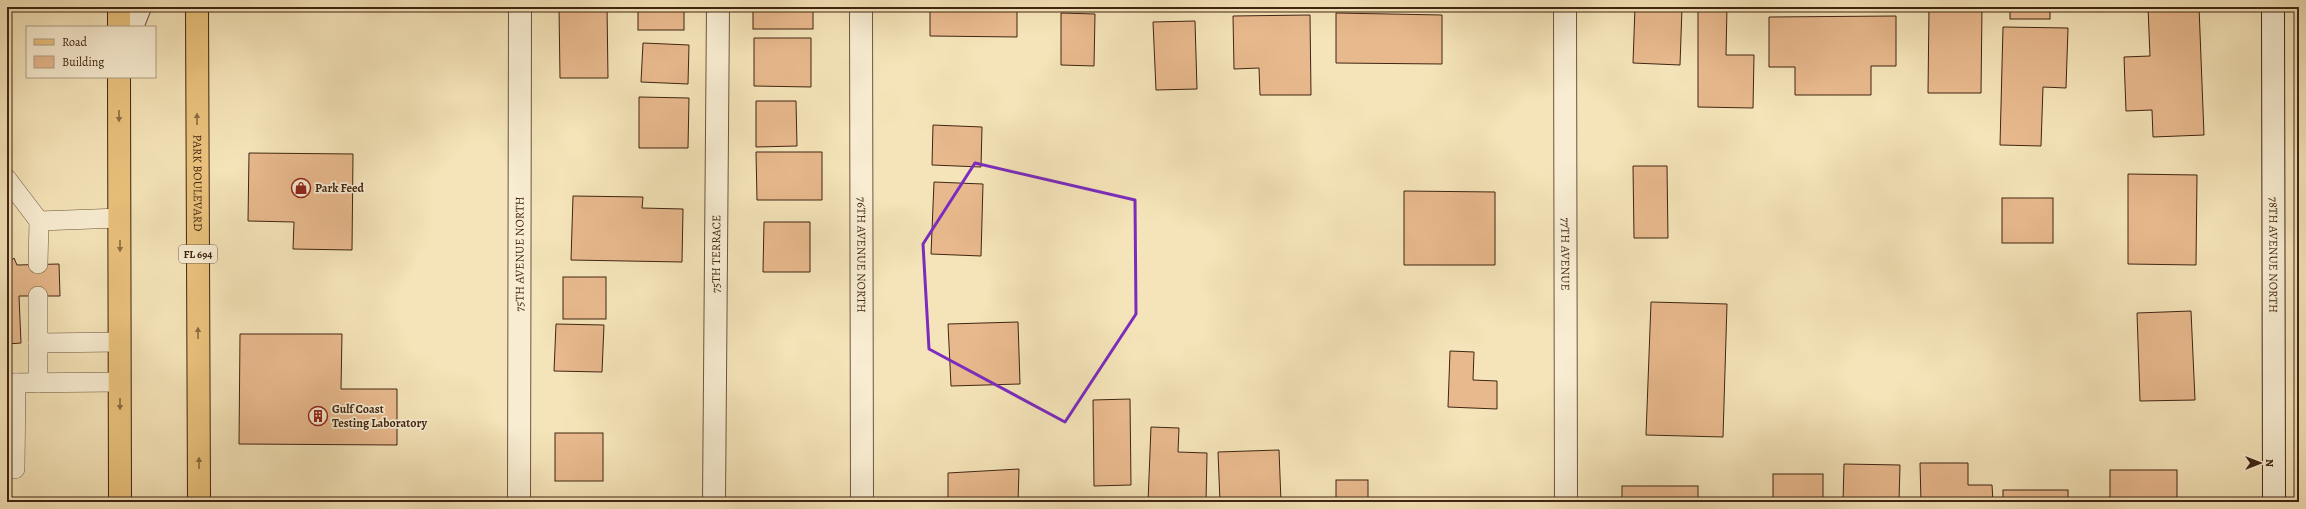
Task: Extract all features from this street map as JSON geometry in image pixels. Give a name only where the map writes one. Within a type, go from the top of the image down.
[{"type":"main road","points":[[119,7],[119,26]]},
{"type":"main road","name":"PARK BOULEVARD","points":[[196,7],[199,502]]},
{"type":"main road","points":[[119,78],[120,502]]},
{"type":"street","points":[[132,26],[140,7]]},
{"type":"street","name":"75TH AVENUE NORTH","points":[[519,502],[520,7]]},
{"type":"street","name":"75TH TERRACE","points":[[714,502],[718,7]]},
{"type":"street","name":"76TH AVENUE NORTH","points":[[861,7],[862,502]]},
{"type":"street","name":"77TH AVENUE","points":[[1565,7],[1566,502]]},
{"type":"street","name":"78TH AVENUE NORTH","points":[[2273,7],[2274,502]]},
{"type":"lane","points":[[7,179],[39,221],[38,264]]},
{"type":"lane","points":[[39,221],[120,218]]},
{"type":"lane","points":[[38,296],[38,383]]},
{"type":"lane","points":[[38,343],[120,342]]},
{"type":"lane","points":[[7,470],[15,469],[12,383],[120,382]]},
{"type":"highlighted area","points":[[975,163],[1135,200],[1136,314],[1065,422],[929,349],[923,244]]},
{"type":"building","points":[[559,7],[607,7],[608,78],[560,78]]},
{"type":"building","points":[[638,7],[684,7],[684,30],[638,30]]},
{"type":"building","points":[[753,7],[813,7],[813,29],[753,29]]},
{"type":"building","points":[[930,7],[1017,7],[1017,37],[930,36]]},
{"type":"building","points":[[1635,7],[1682,8],[1680,65],[1633,63]]},
{"type":"building","points":[[1698,7],[1727,7],[1726,55],[1754,55],[1753,108],[1698,107]]},
{"type":"building","points":[[1929,7],[1982,7],[1981,93],[1928,93]]},
{"type":"building","points":[[2010,7],[2050,7],[2050,19],[2010,19]]},
{"type":"building","points":[[2148,7],[2199,7],[2204,135],[2153,137],[2152,110],[2126,111],[2124,57],[2150,56]]},
{"type":"building","points":[[1061,13],[1095,14],[1094,66],[1061,65]]},
{"type":"building","points":[[1336,13],[1442,15],[1442,64],[1336,63]]},
{"type":"building","points":[[1310,15],[1311,95],[1260,95],[1259,68],[1234,69],[1233,16]]},
{"type":"building","points":[[1896,16],[1896,66],[1871,66],[1871,95],[1795,95],[1795,67],[1769,67],[1769,17]]},
{"type":"building","points":[[1195,21],[1197,89],[1156,90],[1153,22]]},
{"type":"building","points":[[2003,27],[2068,28],[2066,88],[2043,87],[2041,146],[2000,145]]},
{"type":"building","points":[[754,38],[811,38],[811,87],[754,86]]},
{"type":"building","points":[[643,43],[689,45],[688,84],[641,82]]},
{"type":"building","points":[[639,97],[689,98],[688,148],[639,148]]},
{"type":"building","points":[[756,101],[796,101],[797,146],[756,147]]},
{"type":"building","points":[[933,125],[982,127],[981,167],[932,165]]},
{"type":"building","points":[[756,152],[822,152],[822,200],[757,200]]},
{"type":"building","name":"Park Feed","points":[[249,153],[353,154],[352,250],[293,249],[294,222],[248,221]]},
{"type":"building","points":[[1633,166],[1667,166],[1668,238],[1634,238]]},
{"type":"building","points":[[2128,174],[2197,175],[2196,265],[2128,264]]},
{"type":"building","points":[[934,182],[983,184],[981,256],[931,254]]},
{"type":"building","points":[[1404,191],[1495,192],[1495,265],[1404,265]]},
{"type":"building","points":[[573,196],[643,197],[642,208],[683,209],[682,262],[571,260]]},
{"type":"building","points":[[2002,198],[2053,198],[2053,243],[2002,243]]},
{"type":"building","points":[[764,222],[810,222],[810,272],[763,272]]},
{"type":"building","points":[[14,258],[17,265],[59,264],[60,296],[19,296],[21,343],[7,344],[7,264]]},
{"type":"building","points":[[563,277],[606,277],[606,319],[563,319]]},
{"type":"building","points":[[1651,302],[1727,304],[1723,437],[1646,435]]},
{"type":"building","points":[[2191,311],[2195,400],[2140,401],[2137,313]]},
{"type":"building","points":[[1018,322],[1020,384],[951,386],[948,324]]},
{"type":"building","points":[[556,324],[604,325],[602,372],[554,371]]},
{"type":"building","name":"Gulf Coast Testing Laboratory","points":[[240,334],[342,334],[341,389],[397,389],[397,445],[239,444]]},
{"type":"building","points":[[1450,351],[1474,352],[1473,380],[1497,381],[1497,409],[1448,407]]},
{"type":"building","points":[[1130,399],[1131,485],[1094,486],[1093,400]]},
{"type":"building","points":[[1151,427],[1179,428],[1178,452],[1207,453],[1206,502],[1148,502]]},
{"type":"building","points":[[555,433],[603,433],[603,481],[555,481]]},
{"type":"building","points":[[1279,450],[1281,502],[1220,502],[1218,452]]},
{"type":"building","points":[[1920,463],[1968,463],[1968,485],[1992,485],[1993,502],[1921,502]]},
{"type":"building","points":[[1844,464],[1900,465],[1899,502],[1843,502]]},
{"type":"building","points":[[1019,469],[1018,502],[948,502],[948,473]]},
{"type":"building","points":[[2110,470],[2177,470],[2177,502],[2110,502]]},
{"type":"building","points":[[1773,474],[1823,474],[1823,502],[1773,502]]},
{"type":"building","points":[[1336,480],[1368,480],[1368,502],[1336,502]]},
{"type":"building","points":[[1622,486],[1698,486],[1698,502],[1622,502]]},
{"type":"building","points":[[2003,490],[2068,490],[2068,502],[2003,502]]},
{"type":"place","name":"Park Feed","points":[[301,188]]},
{"type":"place","name":"Gulf Coast Testing Laboratory","points":[[318,416]]}]
